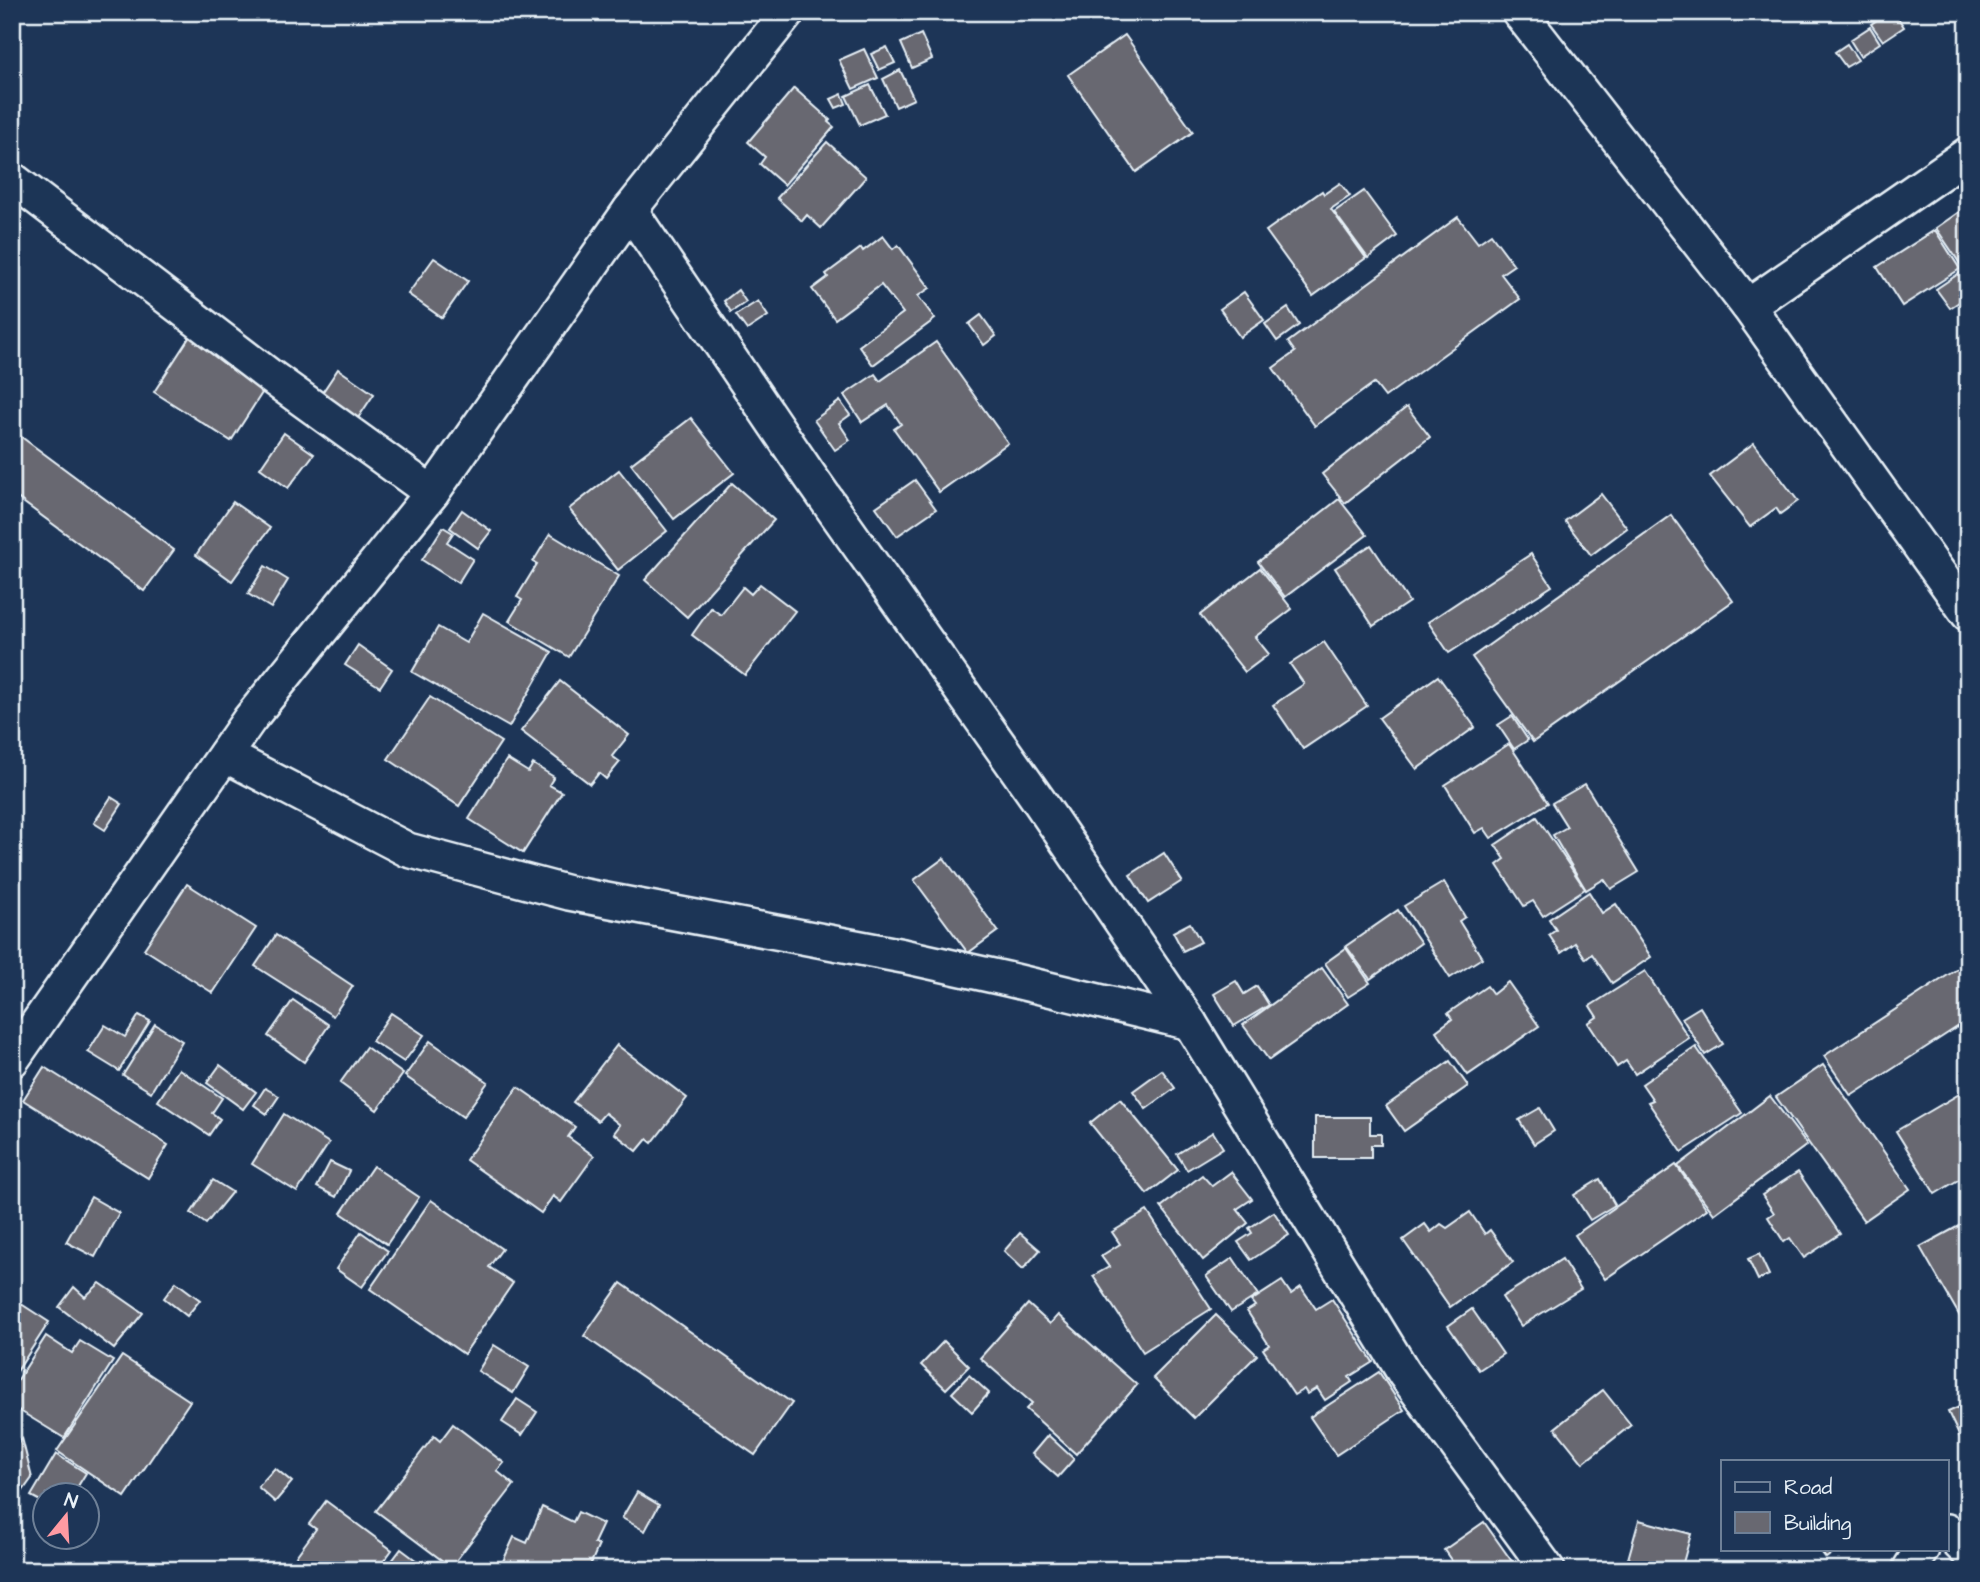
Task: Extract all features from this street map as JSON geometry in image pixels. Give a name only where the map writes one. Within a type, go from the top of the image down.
[{"type":"street","points":[[12,1060],[249,720],[432,493],[631,209],[788,12]]},
{"type":"street","points":[[1519,12],[1748,306],[1968,614]]},
{"type":"street","points":[[1748,306],[1968,154]]},
{"type":"street","points":[[12,179],[270,376],[432,493]]},
{"type":"street","points":[[631,209],[809,475],[1039,801],[1190,1023],[1404,1373],[1548,1570]]},
{"type":"street","points":[[225,755],[408,850],[569,893],[903,956],[1190,1023]]},
{"type":"street","points":[[1948,1532],[1968,1552]]},
{"type":"street","points":[[1909,1570],[1921,1550]]},
{"type":"building","points":[[1889,12],[1894,12],[1904,27],[1883,41],[1871,24]]},
{"type":"building","points":[[1870,27],[1880,43],[1860,56],[1850,40]]},
{"type":"building","points":[[921,34],[932,59],[912,68],[901,43]]},
{"type":"building","points":[[1125,35],[1193,132],[1136,172],[1068,75]]},
{"type":"building","points":[[1847,44],[1858,60],[1846,67],[1835,52]]},
{"type":"building","points":[[887,47],[895,63],[879,70],[871,54]]},
{"type":"building","points":[[864,49],[878,78],[853,89],[839,60]]},
{"type":"building","points":[[900,70],[914,99],[896,107],[883,79]]},
{"type":"building","points":[[870,85],[885,114],[860,125],[846,96]]},
{"type":"building","points":[[794,88],[830,120],[828,122],[834,127],[784,185],[760,164],[765,157],[748,142]]},
{"type":"building","points":[[842,94],[846,104],[836,108],[831,99]]},
{"type":"building","points":[[827,142],[866,177],[821,228],[807,215],[802,221],[777,198]]},
{"type":"building","points":[[1340,183],[1350,196],[1331,209],[1366,258],[1313,296],[1266,231],[1322,191],[1324,194]]},
{"type":"building","points":[[1364,191],[1397,236],[1368,258],[1334,212]]},
{"type":"building","points":[[1966,207],[1968,260],[1961,265],[1936,228]]},
{"type":"building","points":[[1458,217],[1478,243],[1491,234],[1514,265],[1501,274],[1520,299],[1385,397],[1374,383],[1315,426],[1273,368],[1295,352],[1288,342]]},
{"type":"building","points":[[1935,230],[1960,269],[1902,306],[1877,267]]},
{"type":"building","points":[[883,236],[893,249],[898,245],[930,288],[918,296],[935,319],[873,365],[859,346],[903,313],[881,285],[835,319],[812,289],[828,277],[826,274],[861,248],[863,251]]},
{"type":"building","points":[[434,258],[468,281],[442,318],[408,294]]},
{"type":"building","points":[[1967,268],[1968,296],[1950,308],[1936,289]]},
{"type":"building","points":[[738,290],[746,302],[731,312],[724,301]]},
{"type":"building","points":[[1244,292],[1264,320],[1240,337],[1220,309]]},
{"type":"building","points":[[758,301],[768,316],[747,330],[736,315]]},
{"type":"building","points":[[1288,308],[1299,325],[1277,341],[1265,324]]},
{"type":"building","points":[[981,315],[996,336],[984,345],[969,324]]},
{"type":"building","points":[[194,330],[271,379],[231,441],[154,392]]},
{"type":"building","points":[[936,342],[1008,443],[939,492],[894,429],[901,424],[888,405],[862,422],[844,395],[875,374],[880,381]]},
{"type":"building","points":[[338,369],[374,394],[356,421],[320,396]]},
{"type":"building","points":[[840,401],[850,415],[839,423],[850,440],[835,450],[814,420]]},
{"type":"building","points":[[1407,407],[1430,437],[1345,503],[1322,474]]},
{"type":"building","points":[[691,418],[734,473],[674,519],[631,464]]},
{"type":"building","points":[[12,430],[174,550],[144,591],[12,494]]},
{"type":"building","points":[[284,433],[314,454],[288,488],[260,468]]},
{"type":"building","points":[[1754,443],[1798,501],[1780,514],[1776,508],[1750,527],[1710,476]]},
{"type":"building","points":[[619,470],[667,531],[618,570],[569,509]]},
{"type":"building","points":[[915,480],[936,509],[897,536],[876,507]]},
{"type":"building","points":[[732,483],[774,520],[687,617],[645,580]]},
{"type":"building","points":[[1601,494],[1627,528],[1591,555],[1565,521]]},
{"type":"building","points":[[1339,499],[1367,535],[1285,597],[1258,562]]},
{"type":"building","points":[[233,502],[270,528],[232,581],[196,555]]},
{"type":"building","points":[[462,510],[491,531],[478,548],[450,528]]},
{"type":"building","points":[[1671,515],[1733,601],[1533,742],[1472,657]]},
{"type":"building","points":[[443,527],[453,533],[447,542],[473,559],[458,583],[422,560]]},
{"type":"building","points":[[550,534],[619,576],[569,657],[509,621],[522,600],[517,597],[537,564],[533,562]]},
{"type":"building","points":[[1371,545],[1409,602],[1373,626],[1335,568]]},
{"type":"building","points":[[1531,554],[1552,586],[1449,653],[1428,622]]},
{"type":"building","points":[[265,566],[288,580],[271,608],[248,594]]},
{"type":"building","points":[[1260,568],[1292,609],[1255,637],[1269,654],[1245,672],[1200,615]]},
{"type":"building","points":[[760,584],[795,611],[745,675],[692,635],[711,608],[721,615],[743,587],[751,594]]},
{"type":"building","points":[[483,613],[552,652],[509,727],[412,672],[438,627],[466,643]]},
{"type":"building","points":[[1324,642],[1367,706],[1303,749],[1273,705],[1304,684],[1290,664]]},
{"type":"building","points":[[358,645],[392,669],[380,687],[345,665]]},
{"type":"building","points":[[1438,676],[1475,727],[1417,769],[1379,718]]},
{"type":"building","points":[[560,681],[629,735],[612,756],[620,762],[606,779],[599,773],[590,784],[521,731]]},
{"type":"building","points":[[430,697],[501,742],[459,806],[388,759]]},
{"type":"building","points":[[1512,716],[1528,740],[1514,749],[1498,725]]},
{"type":"building","points":[[1509,744],[1548,803],[1491,838],[1484,828],[1475,833],[1445,785]]},
{"type":"building","points":[[507,759],[528,772],[533,764],[554,777],[549,785],[562,792],[523,853],[469,819]]},
{"type":"building","points":[[1585,784],[1639,872],[1611,889],[1604,879],[1586,890],[1553,835],[1567,827],[1552,803]]},
{"type":"building","points":[[111,797],[122,804],[105,830],[94,823]]},
{"type":"building","points":[[1537,817],[1585,889],[1543,916],[1533,901],[1524,906],[1497,865],[1505,859],[1495,845]]},
{"type":"building","points":[[1164,853],[1182,881],[1148,903],[1130,875]]},
{"type":"building","points":[[944,858],[998,931],[968,953],[914,880]]},
{"type":"building","points":[[1444,882],[1465,917],[1459,921],[1482,958],[1450,978],[1404,906]]},
{"type":"building","points":[[187,884],[256,928],[213,993],[144,949]]},
{"type":"building","points":[[1589,892],[1602,913],[1616,904],[1651,957],[1612,983],[1592,954],[1586,959],[1575,943],[1561,953],[1549,935],[1556,930],[1549,919]]},
{"type":"building","points":[[1398,910],[1421,943],[1370,979],[1346,946]]},
{"type":"building","points":[[1190,923],[1201,942],[1183,951],[1173,932]]},
{"type":"building","points":[[276,935],[353,986],[333,1016],[255,966]]},
{"type":"building","points":[[1346,948],[1370,983],[1348,997],[1325,963]]},
{"type":"building","points":[[1968,962],[1968,1020],[1851,1096],[1824,1056]]},
{"type":"building","points":[[1322,968],[1348,1004],[1269,1060],[1243,1025]]},
{"type":"building","points":[[1645,971],[1689,1038],[1635,1074],[1626,1061],[1617,1067],[1588,1023],[1597,1017],[1590,1006]]},
{"type":"building","points":[[1236,981],[1244,994],[1257,986],[1269,1005],[1234,1026],[1214,994]]},
{"type":"building","points":[[1508,982],[1539,1026],[1468,1075],[1436,1031],[1452,1019],[1448,1013],[1487,986],[1493,994]]},
{"type":"building","points":[[293,1000],[329,1025],[304,1062],[268,1036]]},
{"type":"building","points":[[1700,1007],[1723,1044],[1705,1055],[1682,1018]]},
{"type":"building","points":[[391,1013],[424,1035],[404,1062],[372,1041]]},
{"type":"building","points":[[139,1015],[150,1021],[119,1071],[88,1052],[105,1025],[125,1037]]},
{"type":"building","points":[[155,1024],[182,1041],[151,1092],[123,1075]]},
{"type":"building","points":[[430,1041],[488,1082],[463,1117],[405,1076]]},
{"type":"building","points":[[617,1045],[687,1098],[652,1143],[647,1139],[637,1151],[614,1133],[620,1125],[605,1113],[598,1121],[573,1102]]},
{"type":"building","points":[[366,1047],[403,1074],[377,1110],[340,1083]]},
{"type":"building","points":[[1696,1047],[1742,1113],[1682,1152],[1648,1102],[1653,1100],[1642,1084]]},
{"type":"building","points":[[1450,1061],[1468,1086],[1404,1131],[1386,1106]]},
{"type":"building","points":[[220,1065],[256,1092],[243,1109],[207,1083]]},
{"type":"building","points":[[1823,1065],[1910,1189],[1864,1221],[1776,1097]]},
{"type":"building","points":[[44,1067],[168,1145],[148,1178],[23,1100]]},
{"type":"building","points":[[179,1069],[222,1098],[212,1113],[220,1119],[209,1135],[158,1101]]},
{"type":"building","points":[[1162,1070],[1175,1088],[1146,1109],[1133,1091]]},
{"type":"building","points":[[518,1087],[575,1127],[568,1137],[594,1156],[561,1202],[553,1196],[541,1213],[466,1160]]},
{"type":"building","points":[[265,1088],[279,1096],[267,1114],[254,1105]]},
{"type":"building","points":[[1968,1089],[1968,1174],[1935,1194],[1896,1131]]},
{"type":"building","points":[[1770,1096],[1807,1145],[1714,1214],[1678,1166]]},
{"type":"building","points":[[1120,1099],[1178,1170],[1147,1194],[1090,1123]]},
{"type":"building","points":[[1540,1108],[1554,1131],[1534,1144],[1519,1120]]},
{"type":"building","points":[[284,1114],[329,1143],[297,1192],[252,1164]]},
{"type":"building","points":[[1315,1117],[1370,1117],[1370,1134],[1381,1134],[1381,1145],[1371,1145],[1371,1158],[1315,1158]]},
{"type":"building","points":[[1213,1132],[1223,1148],[1187,1170],[1177,1154]]},
{"type":"building","points":[[330,1162],[349,1171],[336,1197],[317,1187]]},
{"type":"building","points":[[1676,1165],[1707,1209],[1605,1279],[1575,1235]]},
{"type":"building","points":[[373,1166],[419,1197],[387,1244],[341,1213]]},
{"type":"building","points":[[1231,1172],[1252,1199],[1237,1209],[1248,1223],[1203,1260],[1161,1207],[1202,1175],[1212,1186]]},
{"type":"building","points":[[1798,1172],[1840,1234],[1804,1258],[1790,1238],[1784,1242],[1768,1217],[1774,1213],[1762,1195]]},
{"type":"building","points":[[1600,1179],[1615,1205],[1590,1220],[1574,1195]]},
{"type":"building","points":[[213,1180],[232,1192],[206,1224],[191,1213]]},
{"type":"building","points":[[91,1197],[119,1213],[95,1257],[66,1242]]},
{"type":"building","points":[[431,1200],[502,1249],[489,1267],[513,1283],[464,1354],[370,1289]]},
{"type":"building","points":[[1147,1211],[1211,1309],[1143,1352],[1093,1276],[1109,1267],[1101,1256],[1120,1244],[1112,1232]]},
{"type":"building","points":[[1274,1212],[1289,1235],[1251,1260],[1238,1242],[1252,1233],[1249,1228]]},
{"type":"building","points":[[1470,1212],[1485,1234],[1490,1230],[1513,1262],[1450,1307],[1403,1240],[1425,1224],[1431,1232],[1441,1224],[1447,1228]]},
{"type":"building","points":[[1968,1221],[1968,1326],[1966,1327],[1920,1247]]},
{"type":"building","points":[[361,1232],[388,1251],[362,1287],[336,1269]]},
{"type":"building","points":[[1020,1233],[1040,1250],[1023,1269],[1004,1251]]},
{"type":"building","points":[[1759,1254],[1769,1275],[1758,1280],[1748,1259]]},
{"type":"building","points":[[1233,1258],[1258,1295],[1231,1312],[1206,1276]]},
{"type":"building","points":[[1562,1259],[1581,1289],[1521,1326],[1502,1297]]},
{"type":"building","points":[[1282,1281],[1291,1294],[1301,1287],[1316,1309],[1332,1299],[1373,1362],[1349,1377],[1352,1382],[1325,1400],[1317,1388],[1307,1394],[1304,1389],[1294,1395],[1263,1349],[1269,1345],[1247,1311],[1255,1306],[1251,1301]]},
{"type":"building","points":[[176,1282],[200,1300],[187,1316],[164,1298]]},
{"type":"building","points":[[100,1283],[143,1313],[114,1349],[59,1307],[74,1287],[85,1297]]},
{"type":"building","points":[[621,1283],[792,1403],[755,1455],[584,1336]]},
{"type":"building","points":[[12,1298],[49,1322],[12,1379]]},
{"type":"building","points":[[1028,1304],[1050,1324],[1058,1315],[1137,1385],[1076,1454],[1026,1409],[1032,1403],[980,1358]]},
{"type":"building","points":[[1472,1309],[1503,1354],[1479,1370],[1448,1326]]},
{"type":"building","points":[[1216,1315],[1257,1355],[1194,1418],[1153,1378]]},
{"type":"building","points":[[46,1336],[72,1353],[80,1341],[113,1361],[64,1438],[12,1406],[12,1389]]},
{"type":"building","points":[[944,1341],[969,1366],[946,1389],[921,1365]]},
{"type":"building","points":[[494,1345],[529,1367],[513,1393],[478,1371]]},
{"type":"building","points":[[122,1356],[190,1401],[125,1497],[57,1451]]},
{"type":"building","points":[[1379,1372],[1404,1410],[1336,1455],[1310,1417]]},
{"type":"building","points":[[969,1375],[989,1393],[972,1412],[952,1393]]},
{"type":"building","points":[[1603,1390],[1631,1425],[1583,1463],[1555,1428]]},
{"type":"building","points":[[517,1399],[537,1412],[522,1435],[502,1422]]},
{"type":"building","points":[[1968,1403],[1968,1445],[1964,1446],[1948,1412]]},
{"type":"building","points":[[453,1424],[504,1463],[497,1471],[514,1485],[451,1567],[376,1511],[434,1436],[440,1441]]},
{"type":"building","points":[[1048,1435],[1074,1459],[1058,1477],[1032,1454]]},
{"type":"building","points":[[22,1438],[32,1478],[12,1506],[12,1452]]},
{"type":"building","points":[[56,1454],[86,1473],[82,1480],[41,1480]]},
{"type":"building","points":[[275,1468],[292,1482],[275,1502],[258,1487]]},
{"type":"building","points":[[637,1492],[659,1505],[645,1531],[622,1518]]},
{"type":"building","points":[[326,1501],[392,1550],[377,1570],[286,1570],[316,1529],[309,1524]]},
{"type":"building","points":[[542,1507],[573,1522],[578,1512],[603,1524],[594,1543],[599,1545],[588,1570],[499,1570],[514,1537],[527,1543]]},
{"type":"building","points":[[1639,1520],[1691,1534],[1681,1570],[1641,1570],[1626,1566]]},
{"type":"building","points":[[1484,1522],[1518,1570],[1458,1570],[1444,1550]]},
{"type":"building","points":[[401,1549],[429,1570],[385,1570]]},
{"type":"building","points":[[1820,1550],[1837,1550],[1826,1558]]},
{"type":"building","points":[[82,1560],[102,1570],[77,1570]]}]
